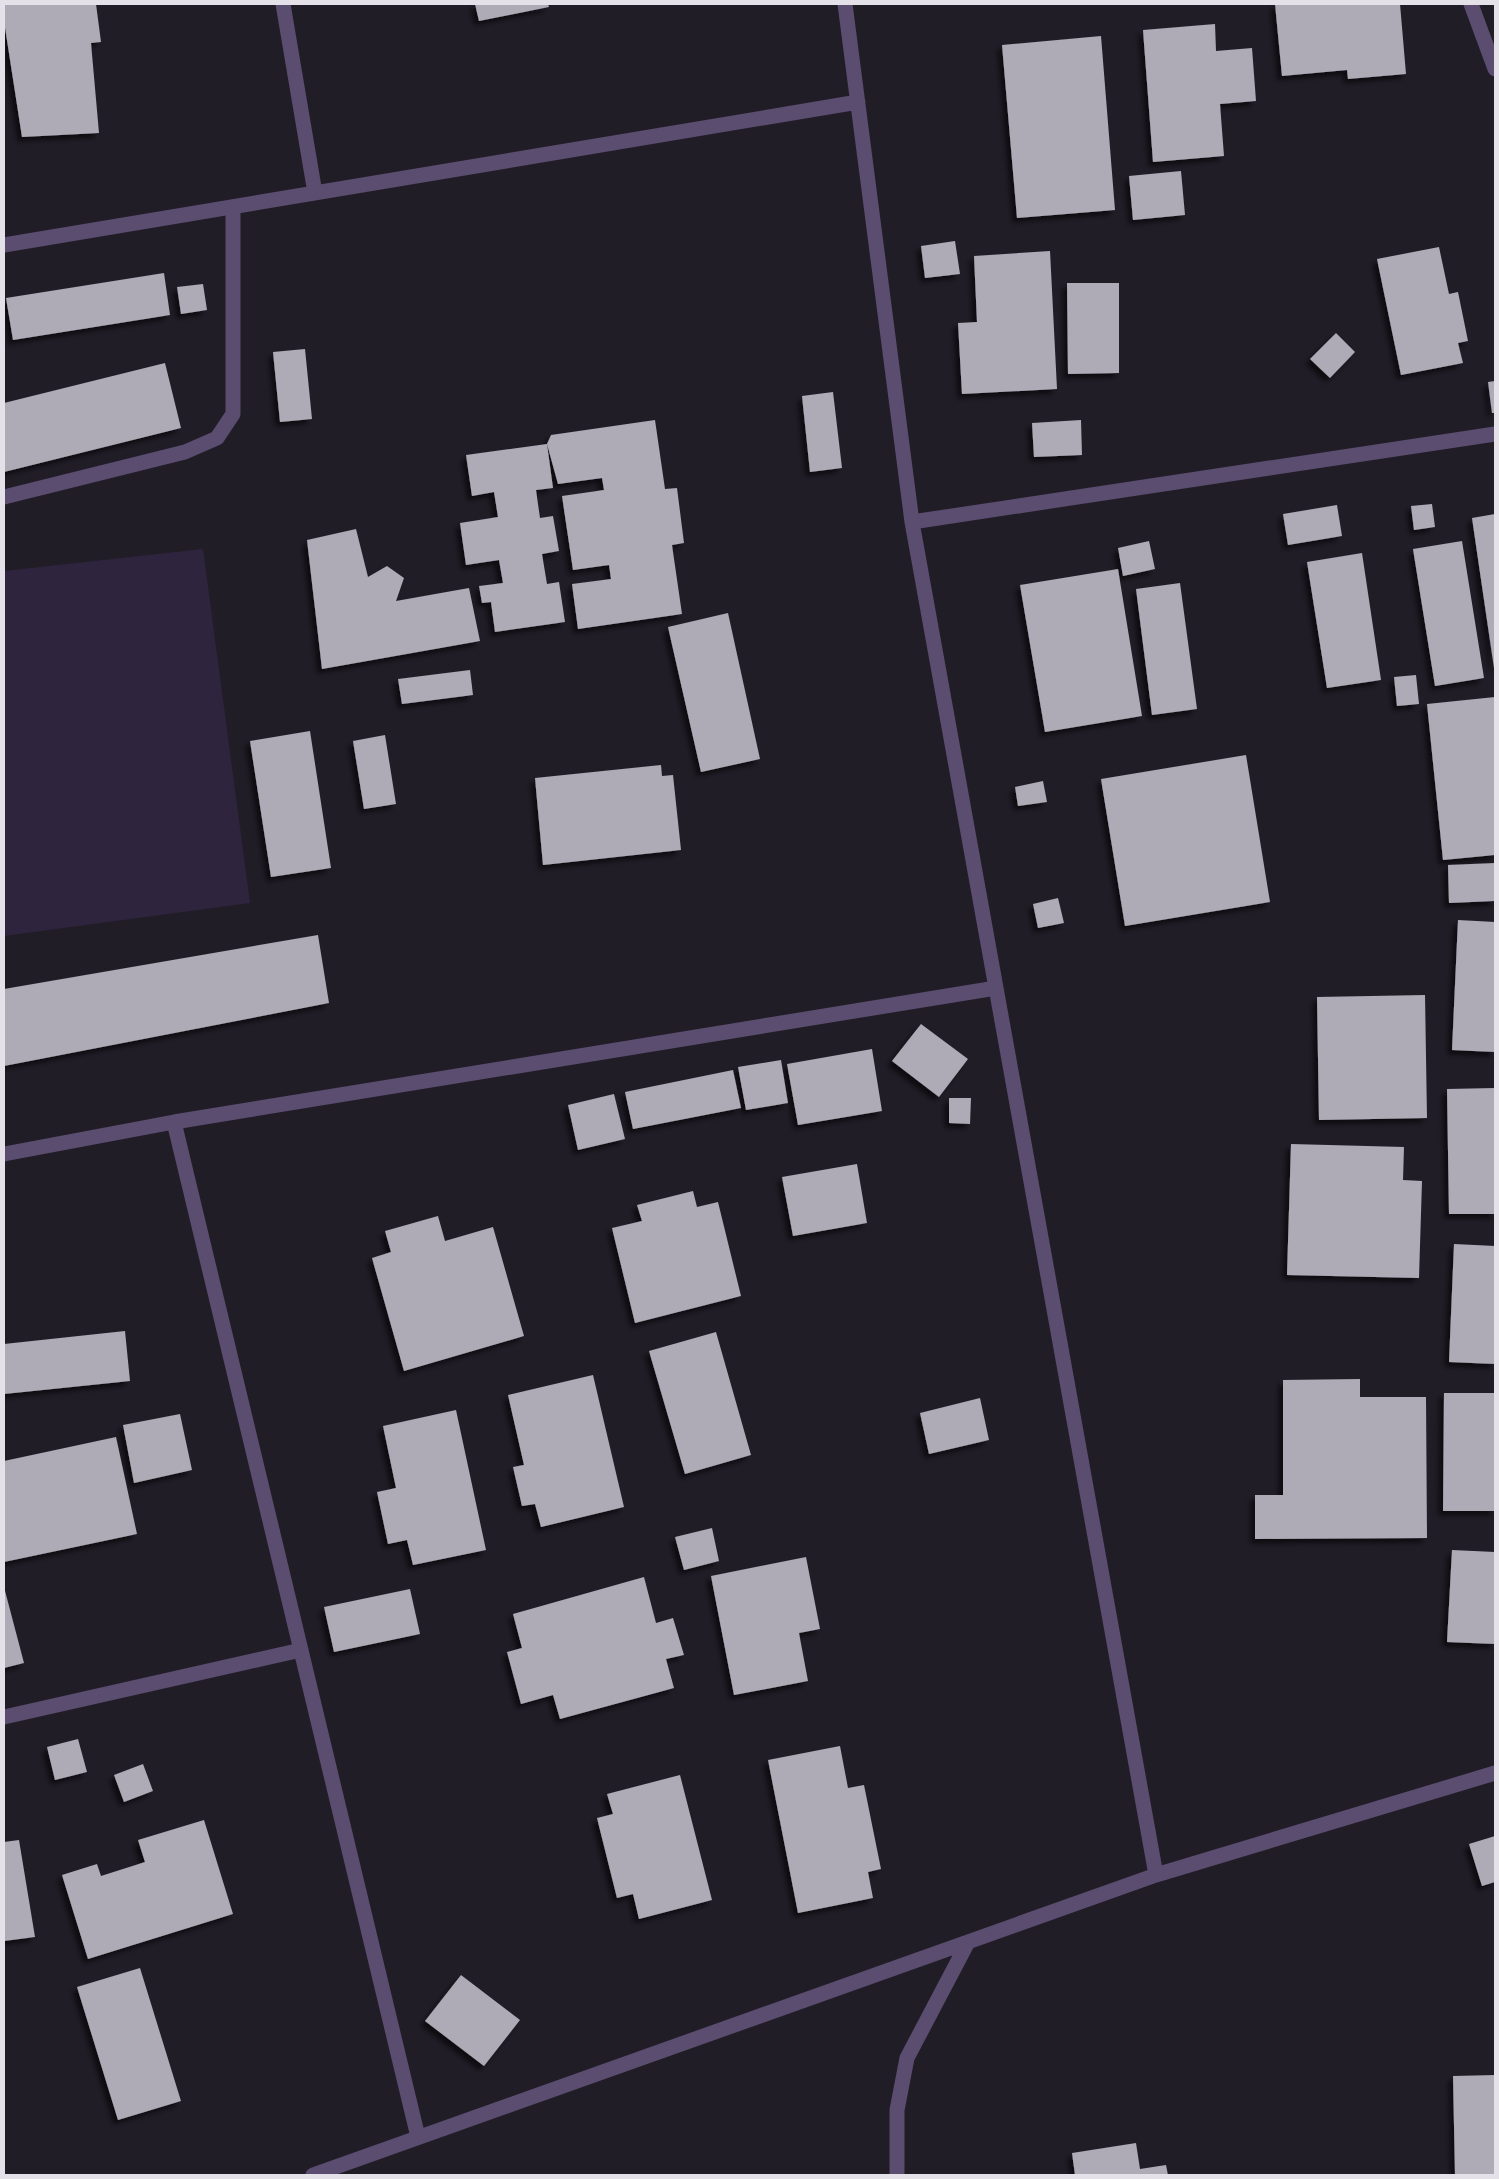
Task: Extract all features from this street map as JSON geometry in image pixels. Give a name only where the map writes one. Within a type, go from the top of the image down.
[{"type":"street","points":[[283,4],[315,193]]},
{"type":"street","points":[[845,4],[912,522],[1156,1875]]},
{"type":"street","points":[[1471,4],[1495,69]]},
{"type":"street","points":[[4,245],[858,102]]},
{"type":"street","points":[[4,497],[185,452],[217,438],[233,414],[233,207]]},
{"type":"street","points":[[912,522],[1495,434]]},
{"type":"street","points":[[4,1154],[174,1122],[996,988]]},
{"type":"street","points":[[174,1122],[418,2137]]},
{"type":"street","points":[[4,1717],[301,1650]]},
{"type":"street","points":[[313,2175],[1156,1875],[1495,1773]]},
{"type":"street","points":[[897,2175],[897,2110],[907,2058],[968,1942]]},
{"type":"shaded area","points":[[203,549],[250,903],[4,936],[4,571]]},
{"type":"building","points":[[4,4],[96,4],[101,42],[91,43],[99,133],[22,137],[4,21]]},
{"type":"building","points":[[475,4],[548,4],[549,7],[479,21]]},
{"type":"building","points":[[1275,4],[1400,4],[1406,74],[1348,79],[1347,70],[1282,76]]},
{"type":"building","points":[[1215,24],[1216,51],[1252,48],[1256,101],[1220,104],[1224,156],[1153,162],[1143,30]]},
{"type":"building","points":[[1101,36],[1115,210],[1017,218],[1002,45]]},
{"type":"building","points":[[1181,171],[1185,215],[1133,220],[1129,176]]},
{"type":"building","points":[[955,241],[960,274],[925,278],[921,246]]},
{"type":"building","points":[[1439,247],[1449,294],[1458,292],[1468,341],[1458,343],[1463,363],[1401,375],[1377,259]]},
{"type":"building","points":[[1050,251],[1057,389],[962,394],[958,323],[977,322],[974,256]]},
{"type":"building","points":[[164,273],[170,315],[13,340],[6,298]]},
{"type":"building","points":[[1067,283],[1119,283],[1119,373],[1068,374]]},
{"type":"building","points":[[203,284],[207,310],[181,314],[177,287]]},
{"type":"building","points":[[1336,333],[1355,352],[1330,378],[1310,359]]},
{"type":"building","points":[[305,349],[312,419],[280,422],[273,352]]},
{"type":"building","points":[[165,363],[181,428],[4,472],[4,403]]},
{"type":"building","points":[[1495,381],[1495,413],[1492,413],[1488,382]]},
{"type":"building","points":[[833,392],[842,468],[810,472],[802,396]]},
{"type":"building","points":[[655,420],[665,489],[677,488],[684,543],[672,545],[682,614],[578,629],[572,584],[611,579],[609,565],[573,570],[562,496],[604,490],[602,478],[558,484],[547,444],[551,435]]},
{"type":"building","points":[[1081,420],[1082,455],[1034,457],[1032,423]]},
{"type":"building","points":[[547,444],[553,488],[536,490],[540,518],[553,516],[559,551],[542,554],[547,584],[559,582],[565,622],[495,632],[491,602],[482,603],[479,586],[503,583],[499,560],[466,565],[460,523],[498,517],[494,492],[472,496],[466,455]]},
{"type":"building","points":[[1432,504],[1435,527],[1414,530],[1411,506]]},
{"type":"building","points":[[1337,505],[1342,536],[1288,545],[1283,514]]},
{"type":"building","points":[[1495,514],[1495,668],[1494,668],[1472,518]]},
{"type":"building","points":[[356,529],[368,577],[387,566],[404,578],[396,601],[469,588],[480,641],[322,669],[307,540]]},
{"type":"building","points":[[1149,541],[1155,569],[1123,576],[1118,548]]},
{"type":"building","points":[[1462,541],[1484,678],[1435,686],[1413,549]]},
{"type":"building","points":[[1362,553],[1381,680],[1327,688],[1307,562]]},
{"type":"building","points":[[1118,569],[1142,716],[1045,732],[1020,585]]},
{"type":"building","points":[[1180,583],[1197,709],[1152,715],[1136,589]]},
{"type":"building","points":[[728,613],[760,759],[701,772],[668,627]]},
{"type":"building","points":[[470,670],[473,695],[402,704],[398,679]]},
{"type":"building","points":[[1416,675],[1419,704],[1397,706],[1394,677]]},
{"type":"building","points":[[1495,697],[1495,855],[1443,860],[1427,704]]},
{"type":"building","points":[[310,731],[331,868],[271,877],[250,741]]},
{"type":"building","points":[[385,735],[396,804],[364,809],[353,741]]},
{"type":"building","points":[[1246,755],[1270,902],[1125,926],[1101,779]]},
{"type":"building","points":[[661,765],[662,776],[673,775],[681,850],[543,865],[535,778]]},
{"type":"building","points":[[1043,781],[1047,802],[1018,806],[1015,787]]},
{"type":"building","points":[[1495,863],[1495,901],[1449,903],[1448,865]]},
{"type":"building","points":[[1058,898],[1064,923],[1038,928],[1033,904]]},
{"type":"building","points":[[1458,920],[1495,922],[1495,1052],[1452,1050]]},
{"type":"building","points":[[318,935],[329,1003],[4,1066],[4,989]]},
{"type":"building","points":[[1425,995],[1427,1118],[1319,1120],[1317,997]]},
{"type":"building","points":[[921,1024],[968,1059],[939,1097],[892,1061]]},
{"type":"building","points":[[872,1049],[882,1111],[798,1125],[787,1064]]},
{"type":"building","points":[[781,1060],[788,1103],[746,1110],[738,1067]]},
{"type":"building","points":[[733,1070],[741,1108],[633,1129],[625,1092]]},
{"type":"building","points":[[1495,1088],[1495,1214],[1449,1214],[1447,1089]]},
{"type":"building","points":[[614,1094],[625,1139],[578,1150],[568,1105]]},
{"type":"building","points":[[949,1098],[971,1098],[970,1124],[949,1123]]},
{"type":"building","points":[[1291,1144],[1404,1147],[1403,1180],[1422,1181],[1419,1278],[1287,1275]]},
{"type":"building","points":[[857,1164],[867,1223],[793,1236],[782,1177]]},
{"type":"building","points":[[693,1191],[697,1207],[718,1202],[741,1296],[635,1323],[612,1228],[642,1221],[637,1205]]},
{"type":"building","points":[[438,1216],[445,1241],[493,1227],[524,1336],[404,1371],[372,1258],[391,1252],[385,1231]]},
{"type":"building","points":[[1454,1244],[1495,1246],[1495,1364],[1449,1362]]},
{"type":"building","points":[[125,1331],[130,1381],[4,1394],[4,1344]]},
{"type":"building","points":[[716,1332],[751,1455],[685,1474],[649,1351]]},
{"type":"building","points":[[593,1375],[624,1507],[541,1527],[535,1504],[522,1506],[513,1467],[524,1465],[508,1395]]},
{"type":"building","points":[[1360,1379],[1360,1397],[1426,1397],[1427,1538],[1255,1539],[1255,1495],[1283,1495],[1283,1380]]},
{"type":"building","points":[[1444,1393],[1495,1393],[1495,1511],[1443,1511]]},
{"type":"building","points":[[980,1398],[989,1440],[929,1454],[920,1413]]},
{"type":"building","points":[[456,1410],[486,1550],[413,1565],[407,1540],[388,1544],[377,1492],[396,1488],[383,1426]]},
{"type":"building","points":[[180,1414],[192,1470],[134,1483],[123,1425]]},
{"type":"building","points":[[116,1437],[137,1534],[4,1562],[4,1461]]},
{"type":"building","points":[[712,1528],[719,1561],[684,1570],[675,1537]]},
{"type":"building","points":[[1452,1550],[1495,1552],[1495,1644],[1447,1642]]},
{"type":"building","points":[[806,1557],[820,1629],[799,1633],[808,1681],[734,1695],[711,1576]]},
{"type":"building","points":[[644,1577],[656,1623],[673,1618],[684,1655],[666,1659],[674,1688],[560,1719],[553,1695],[521,1704],[507,1652],[522,1648],[513,1614]]},
{"type":"building","points":[[4,1587],[24,1663],[4,1668]]},
{"type":"building","points":[[410,1589],[420,1634],[334,1652],[324,1607]]},
{"type":"building","points":[[78,1739],[87,1772],[55,1780],[47,1747]]},
{"type":"building","points":[[840,1746],[848,1788],[864,1785],[881,1869],[868,1872],[873,1898],[798,1913],[768,1760]]},
{"type":"building","points":[[143,1764],[153,1791],[124,1802],[114,1775]]},
{"type":"building","points":[[680,1775],[712,1900],[639,1919],[633,1894],[617,1898],[597,1818],[613,1814],[607,1794]]},
{"type":"building","points":[[204,1820],[233,1914],[88,1959],[62,1875],[97,1864],[101,1876],[145,1862],[138,1840]]},
{"type":"building","points":[[1495,1836],[1495,1882],[1482,1886],[1469,1844]]},
{"type":"building","points":[[19,1840],[35,1937],[4,1941],[4,1842]]},
{"type":"building","points":[[140,1968],[181,2101],[118,2120],[77,1987]]},
{"type":"building","points":[[461,1975],[520,2020],[484,2066],[425,2021]]},
{"type":"building","points":[[1495,2075],[1495,2175],[1455,2175],[1453,2076]]},
{"type":"building","points":[[1136,2143],[1140,2169],[1166,2165],[1168,2175],[1075,2175],[1072,2153]]}]
